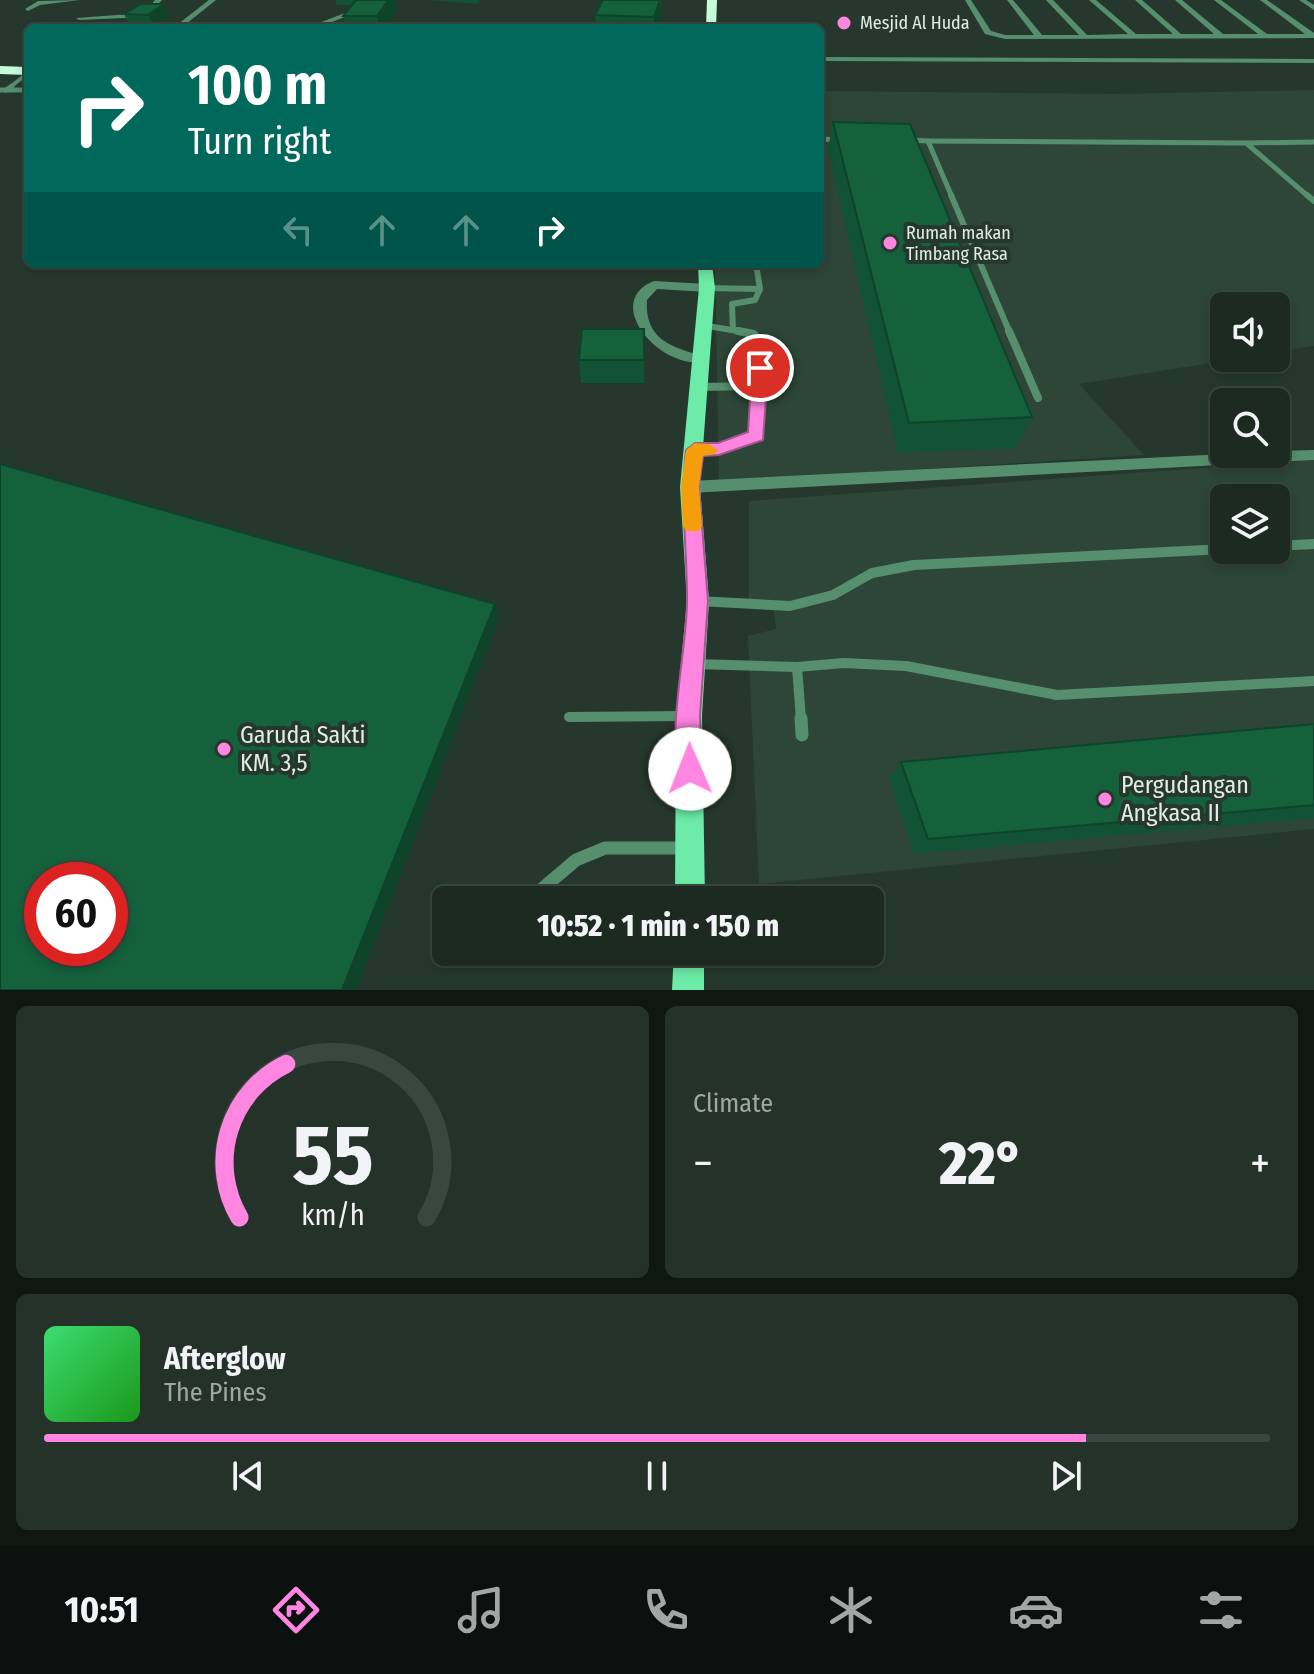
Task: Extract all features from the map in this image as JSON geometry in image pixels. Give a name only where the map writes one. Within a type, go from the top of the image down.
[{"type":"highway","points":[[711,24],[712,0]]},
{"type":"highway","points":[[0,63],[24,64]]},
{"type":"highway","points":[[0,70],[24,72]]},
{"type":"main road","points":[[691,886],[689,716],[698,601],[690,487],[695,450],[701,325],[707,288],[705,268]]},
{"type":"main road","points":[[688,990],[689,966]]},
{"type":"street","points":[[28,9],[38,3],[77,0]]},
{"type":"street","points":[[79,18],[146,15],[159,0]]},
{"type":"street","points":[[182,24],[213,0]]},
{"type":"street","points":[[968,0],[990,34],[1005,37],[1314,36]]},
{"type":"street","points":[[1010,0],[1039,36]]},
{"type":"street","points":[[1049,0],[1084,36]]},
{"type":"street","points":[[1092,0],[1134,36]]},
{"type":"street","points":[[1138,0],[1179,36]]},
{"type":"street","points":[[1178,0],[1221,36]]},
{"type":"street","points":[[1217,0],[1265,36]]},
{"type":"street","points":[[1263,0],[1314,36]]},
{"type":"street","points":[[1302,0],[1314,8]]},
{"type":"street","points":[[824,59],[1314,61]]},
{"type":"street","points":[[699,359],[670,352],[651,337],[640,320],[640,301],[649,287],[654,285],[707,288]]},
{"type":"street","points":[[690,487],[1314,455]]},
{"type":"lane","points":[[322,24],[363,9]]},
{"type":"lane","points":[[3,90],[24,75]]},
{"type":"lane","points":[[3,90],[24,90]]},
{"type":"lane","points":[[824,139],[851,140]]},
{"type":"lane","points":[[897,140],[1314,142]]},
{"type":"lane","points":[[928,141],[1038,398]]},
{"type":"lane","points":[[1246,143],[1314,201]]},
{"type":"lane","points":[[733,330],[732,304],[755,300],[760,289],[757,268]]},
{"type":"lane","points":[[707,288],[760,289]]},
{"type":"lane","points":[[695,450],[719,449],[757,436],[761,386],[758,341],[754,334],[701,325]]},
{"type":"lane","points":[[698,387],[761,386]]},
{"type":"lane","points":[[1290,545],[1314,544]]},
{"type":"lane","points":[[698,601],[790,606],[833,595],[872,573],[914,565],[1210,550]]},
{"type":"lane","points":[[695,664],[797,667],[844,663],[906,666],[1057,695],[1314,681]]},
{"type":"lane","points":[[797,667],[802,735]]},
{"type":"lane","points":[[569,717],[689,716]]},
{"type":"lane","points":[[545,886],[576,860],[605,848],[692,848]]},
{"type":"shaded area","points":[[1314,90],[1314,346],[1290,350],[1290,292],[1210,292],[1210,363],[1079,384],[1144,455],[719,482],[715,268],[824,268],[824,91],[1118,94]]},
{"type":"shaded area","points":[[1314,460],[1314,829],[759,884],[748,636],[776,629],[774,611],[749,606],[749,501],[1210,468],[1290,468],[1290,462]]},
{"type":"building","points":[[356,0],[388,0],[377,16],[343,16]]},
{"type":"building","points":[[603,0],[660,0],[654,17],[595,15]]},
{"type":"building","points":[[141,4],[164,4],[148,15],[124,14]]},
{"type":"building","points":[[833,122],[910,124],[1032,417],[909,423]]},
{"type":"building","points":[[582,329],[644,329],[644,360],[579,360]]},
{"type":"building","name":"Garuda Sakti KM. 3,5","points":[[0,464],[495,604],[342,990],[0,990]]},
{"type":"building","name":"Pergudangan Angkasa II","points":[[1314,724],[1314,805],[928,839],[901,762]]},
{"type":"slow traffic","points":[[693,526],[690,487],[695,450],[709,450]]},
{"type":"place","name":"Mesjid Al Huda","points":[[844,23]]},
{"type":"place","name":"Rumah makan Timbang Rasa","points":[[890,243]]},
{"type":"place","name":"Garuda Sakti KM. 3,5","points":[[224,749]]},
{"type":"place","name":"Pergudangan Angkasa II","points":[[1105,799]]},
{"type":"route","points":[[690,769],[689,716],[698,601],[690,487],[695,450],[719,449],[757,436],[760,368]]}]
